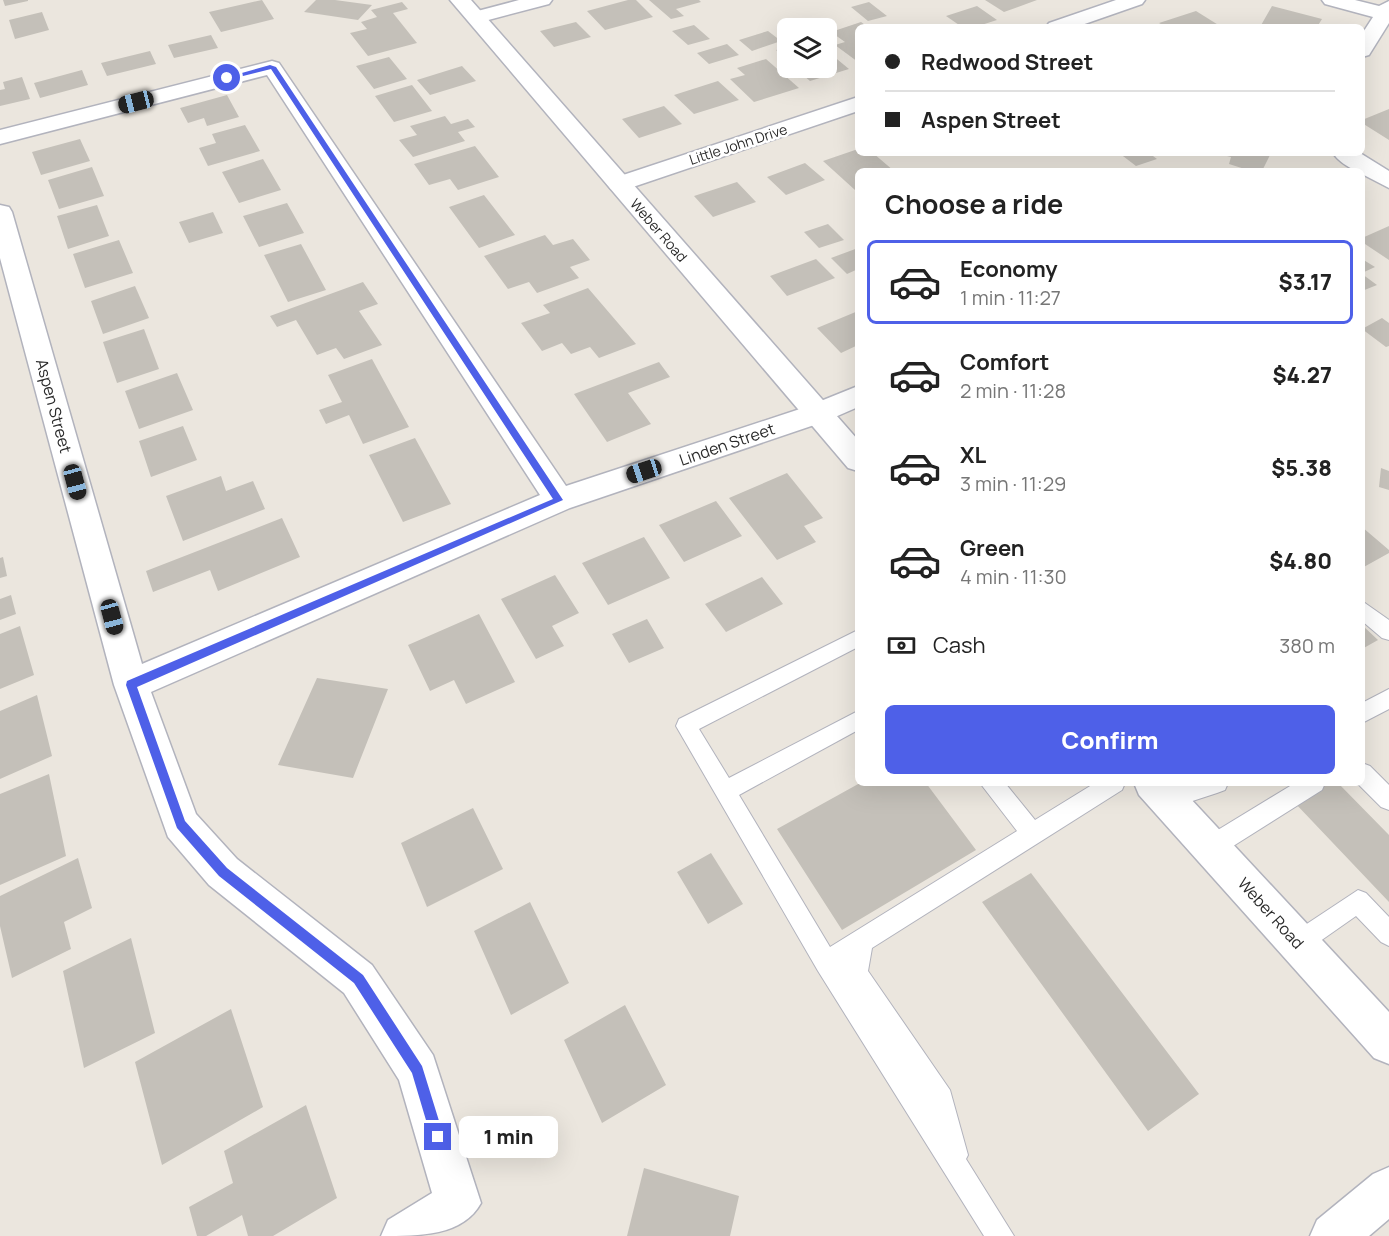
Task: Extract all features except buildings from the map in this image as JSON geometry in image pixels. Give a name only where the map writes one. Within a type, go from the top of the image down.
[{"type":"street","points":[[469,9],[542,0]]},
{"type":"street","points":[[1065,24],[1135,0]]},
{"type":"street","points":[[1332,0],[1388,12],[1365,46]]},
{"type":"street","name":"Weber Road","points":[[469,9],[855,457]]},
{"type":"street","points":[[0,137],[272,67],[558,500]]},
{"type":"street","name":"Little John Drive","points":[[619,184],[855,105]]},
{"type":"street","points":[[1349,156],[1388,181]]},
{"type":"street","points":[[1365,190],[1388,181]]},
{"type":"street","name":"Aspen Street","points":[[0,212],[131,685],[181,825],[223,872],[358,979],[417,1070],[458,1203],[404,1236]]},
{"type":"street","name":"Linden Street","points":[[131,685],[558,500],[816,414],[855,397]]},
{"type":"street","name":"Weber Road","points":[[1160,791],[1389,1043]]},
{"type":"street","points":[[1333,1236],[1389,1190]]},
{"type":"lane","points":[[1365,612],[1389,632]]},
{"type":"lane","points":[[855,640],[686,726],[826,963],[1000,1236]]},
{"type":"lane","points":[[1365,712],[1389,698]]},
{"type":"lane","points":[[725,791],[855,722]]},
{"type":"lane","points":[[1365,776],[1389,800]]},
{"type":"lane","points":[[994,786],[1034,835]]},
{"type":"lane","points":[[826,963],[1109,786]]},
{"type":"lane","points":[[1160,791],[1196,786]]},
{"type":"lane","points":[[1210,847],[1309,786]]},
{"type":"lane","points":[[1298,943],[1358,901],[1389,934]]},
{"type":"lane","points":[[861,943],[856,974],[941,1099],[960,1173]]},
{"type":"route","points":[[227,78],[272,67],[558,500],[131,685],[181,825],[223,872],[358,979],[417,1070],[438,1137]]}]
